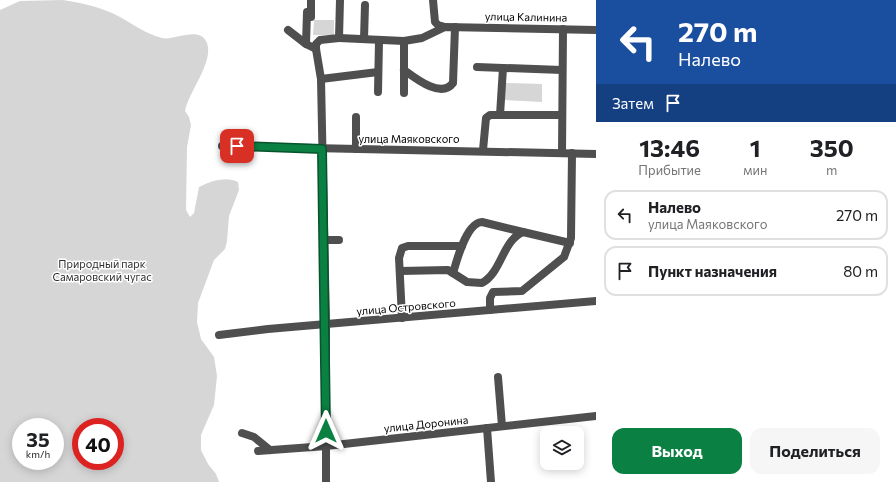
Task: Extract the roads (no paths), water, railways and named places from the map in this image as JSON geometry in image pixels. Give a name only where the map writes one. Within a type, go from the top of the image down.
[{"type":"street","points":[[306,44],[312,0]]},
{"type":"street","points":[[339,38],[340,0]]},
{"type":"street","points":[[433,0],[435,22],[445,27]]},
{"type":"street","points":[[364,40],[365,4]]},
{"type":"street","points":[[326,482],[326,324],[321,79],[316,44],[320,40],[339,38],[404,41],[426,37],[445,27]]},
{"type":"street","name":"улица Калинина","points":[[445,27],[596,30]]},
{"type":"street","points":[[404,70],[428,86],[447,88],[450,86],[453,83],[455,27]]},
{"type":"street","points":[[562,153],[563,130],[561,115],[563,29]]},
{"type":"street","points":[[288,30],[306,44],[316,49]]},
{"type":"street","points":[[378,92],[379,41]]},
{"type":"street","points":[[404,41],[404,93]]},
{"type":"street","points":[[477,67],[562,70]]},
{"type":"street","points":[[500,114],[503,68]]},
{"type":"street","points":[[321,79],[378,72]]},
{"type":"street","points":[[483,150],[486,118],[490,114],[561,115]]},
{"type":"street","points":[[356,117],[356,149]]},
{"type":"street","name":"улица Маяковского","points":[[222,146],[322,149],[483,150],[596,154]]},
{"type":"street","points":[[490,310],[490,298],[493,292],[517,293],[527,289],[561,262],[567,252],[570,243],[572,153]]},
{"type":"street","points":[[453,273],[462,246],[474,226],[480,222],[570,243]]},
{"type":"street","points":[[400,271],[445,270],[467,282],[476,284],[485,281],[493,273],[512,240],[523,232]]},
{"type":"street","points":[[324,240],[339,240]]},
{"type":"street","points":[[402,318],[400,254],[405,246],[462,246]]},
{"type":"street","name":"улица Островского","points":[[219,335],[326,324],[596,302]]},
{"type":"street","points":[[498,377],[502,426]]},
{"type":"street","name":"улица Доронина","points":[[258,451],[326,446],[596,416]]},
{"type":"street","points":[[486,428],[491,482]]},
{"type":"street","points":[[242,433],[254,437],[270,450]]},
{"type":"park label","name":"Природный парк Самаровский чугас","points":[[102,270]]}]
